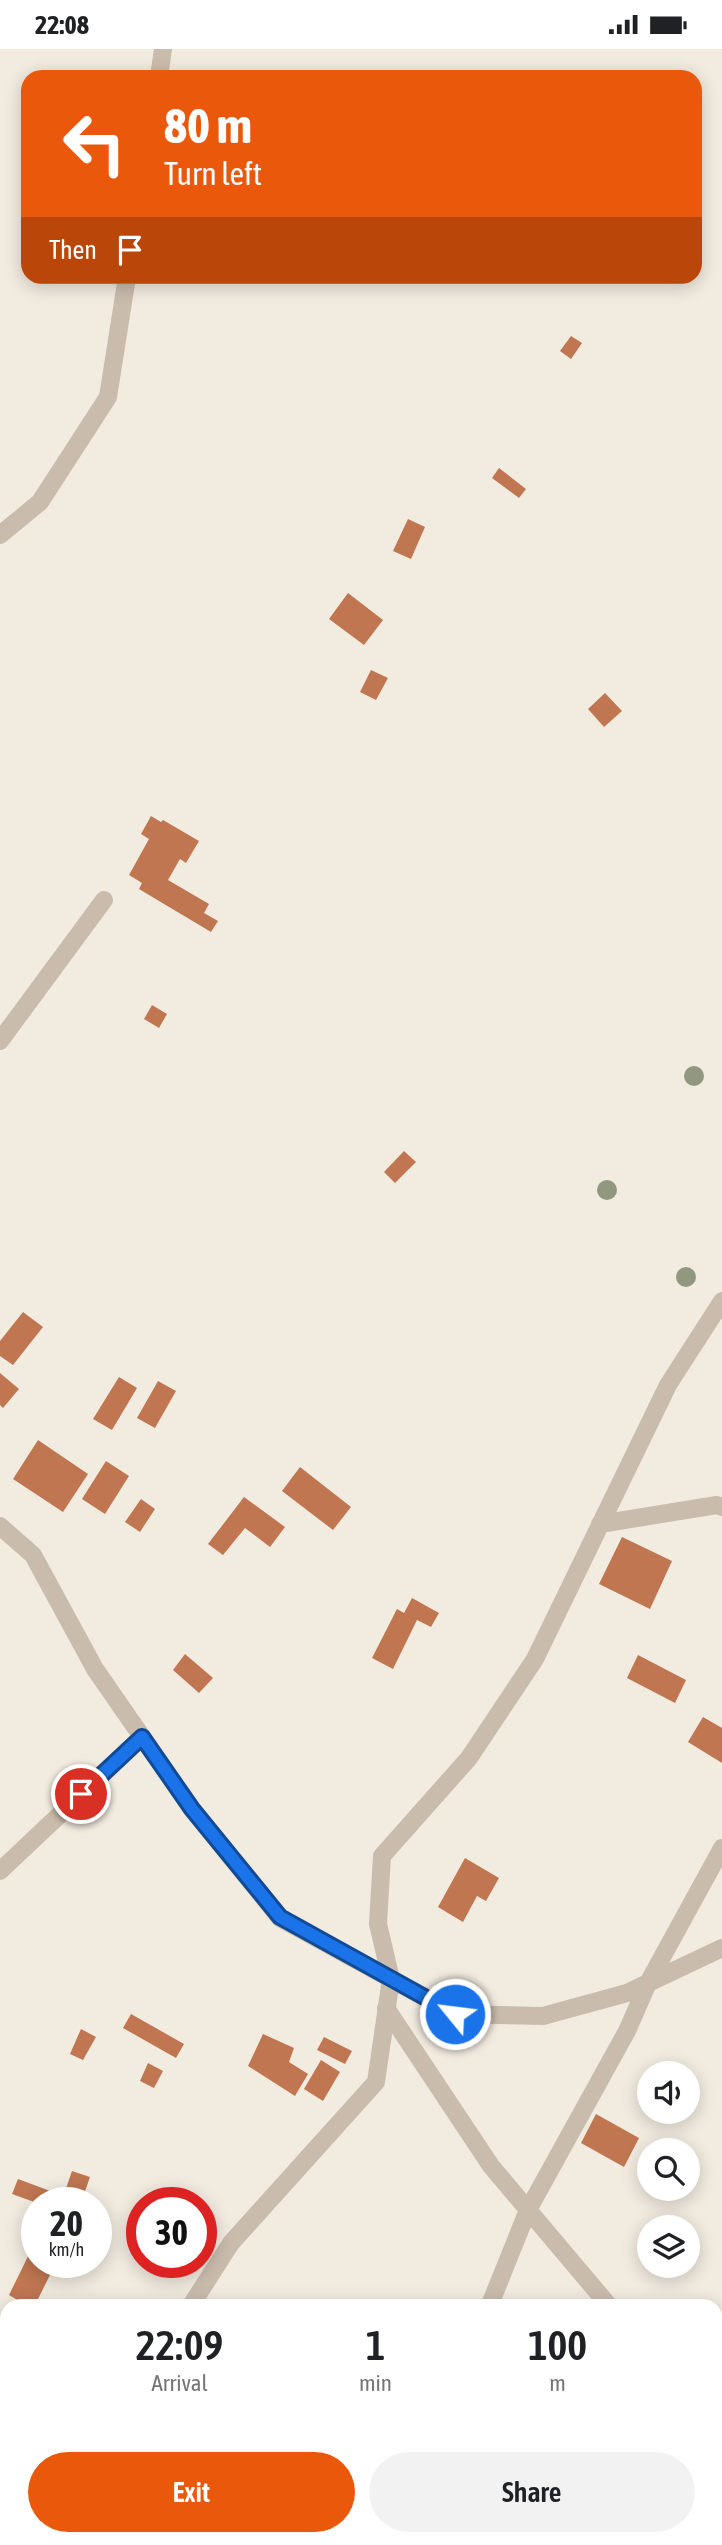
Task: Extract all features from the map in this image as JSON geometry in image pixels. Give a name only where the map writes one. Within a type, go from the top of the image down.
[{"type":"street","points":[[160,70],[163,49]]},
{"type":"street","points":[[0,535],[40,502],[108,397],[126,284]]},
{"type":"street","points":[[0,1041],[104,900]]},
{"type":"street","points":[[195,2299],[230,2243],[376,2082],[391,1979],[377,1924],[382,1856],[468,1758],[535,1659],[668,1385],[722,1301]]},
{"type":"street","points":[[600,1524],[717,1505],[722,1507]]},
{"type":"street","points":[[0,1526],[33,1555],[95,1669],[192,1809],[280,1917],[455,2014],[543,2016],[626,1993],[722,1948]]},
{"type":"street","points":[[0,1871],[142,1737]]},
{"type":"street","points":[[492,2299],[528,2210],[627,2031],[648,1983],[722,1847]]},
{"type":"street","points":[[386,2008],[491,2166],[603,2299]]},
{"type":"building","points":[[571,336],[582,343],[571,359],[560,351]]},
{"type":"building","points":[[499,468],[526,489],[519,498],[492,478]]},
{"type":"building","points":[[408,519],[425,527],[411,559],[393,551]]},
{"type":"building","points":[[348,593],[383,620],[364,645],[329,619]]},
{"type":"building","points":[[371,670],[388,678],[376,700],[360,692]]},
{"type":"building","points":[[605,693],[622,711],[604,727],[588,709]]},
{"type":"building","points":[[151,816],[199,841],[186,863],[180,859],[168,880],[209,904],[204,913],[218,921],[211,932],[139,889],[142,883],[129,875],[149,839],[141,834]]},
{"type":"building","points":[[152,1005],[167,1014],[159,1028],[144,1019]]},
{"type":"building","points":[[404,1151],[416,1162],[395,1183],[384,1172]]},
{"type":"building","points":[[23,1312],[43,1327],[13,1365],[0,1356],[0,1341]]},
{"type":"building","points":[[0,1373],[19,1389],[3,1408],[0,1405]]},
{"type":"building","points":[[119,1377],[137,1388],[112,1430],[93,1419]]},
{"type":"building","points":[[158,1381],[176,1391],[155,1428],[137,1418]]},
{"type":"building","points":[[38,1440],[88,1474],[63,1512],[13,1479]]},
{"type":"building","points":[[106,1461],[129,1476],[105,1514],[82,1499]]},
{"type":"building","points":[[300,1467],[351,1507],[333,1530],[282,1491]]},
{"type":"building","points":[[244,1497],[285,1527],[270,1547],[245,1528],[223,1555],[208,1544]]},
{"type":"building","points":[[141,1499],[155,1509],[140,1532],[125,1522]]},
{"type":"building","points":[[622,1537],[672,1561],[650,1609],[599,1584]]},
{"type":"building","points":[[412,1598],[439,1613],[431,1627],[417,1620],[393,1669],[372,1658],[397,1609],[404,1613]]},
{"type":"building","points":[[185,1654],[213,1678],[199,1693],[173,1670]]},
{"type":"building","points":[[638,1655],[686,1680],[675,1703],[627,1678]]},
{"type":"building","points":[[703,1717],[722,1728],[722,1763],[688,1742]]},
{"type":"building","points":[[465,1858],[499,1878],[486,1901],[477,1896],[463,1922],[438,1907]]},
{"type":"building","points":[[131,2014],[184,2044],[176,2058],[123,2028]]},
{"type":"building","points":[[81,2029],[96,2037],[83,2060],[70,2054]]},
{"type":"building","points":[[263,2034],[294,2048],[289,2062],[308,2074],[295,2096],[248,2066]]},
{"type":"building","points":[[324,2037],[352,2051],[345,2064],[317,2050]]},
{"type":"building","points":[[321,2060],[340,2072],[323,2101],[304,2089]]},
{"type":"building","points":[[148,2063],[163,2071],[154,2088],[140,2081]]},
{"type":"building","points":[[596,2114],[639,2138],[624,2167],[581,2143]]},
{"type":"building","points":[[72,2171],[90,2177],[87,2187],[66,2187]]},
{"type":"building","points":[[18,2179],[40,2187],[21,2187],[21,2197],[12,2194]]},
{"type":"building","points":[[21,2271],[21,2278],[48,2278],[38,2299],[16,2299],[9,2295]]},
{"type":"route","points":[[81,1794],[142,1737],[192,1809],[280,1917],[455,2014]]}]
